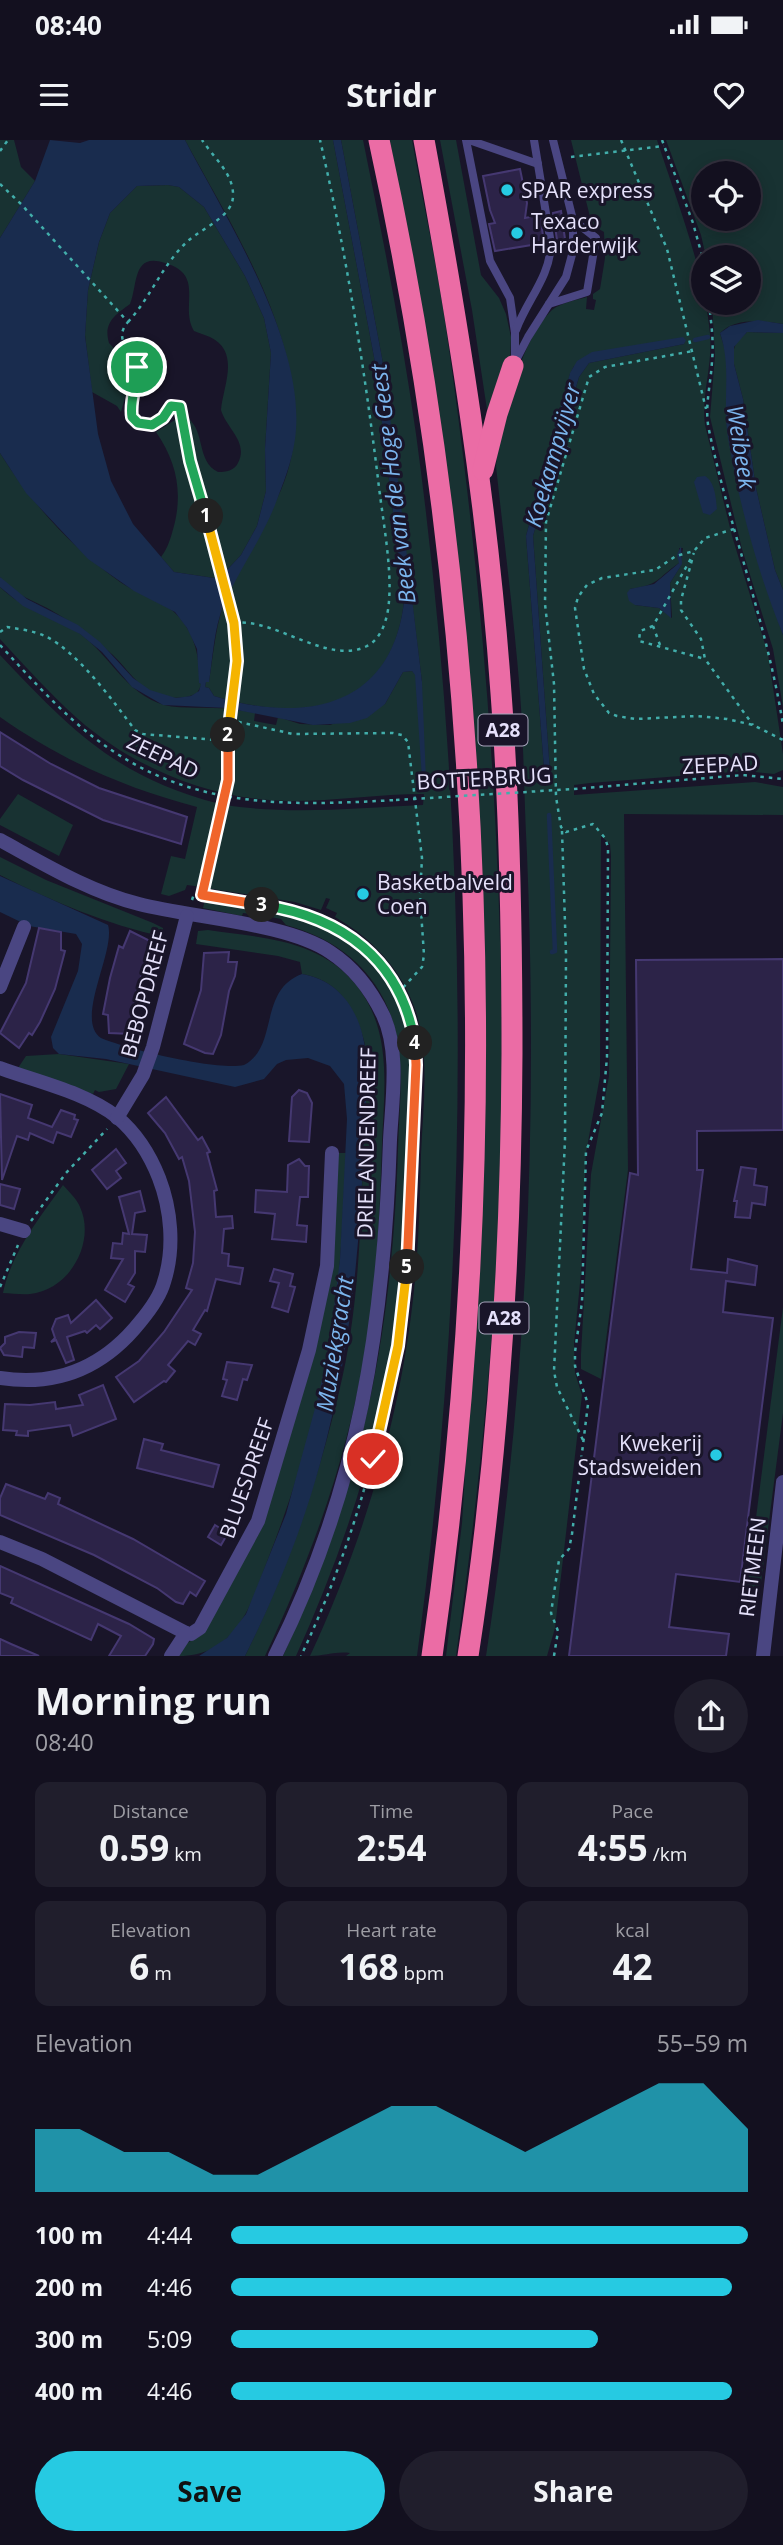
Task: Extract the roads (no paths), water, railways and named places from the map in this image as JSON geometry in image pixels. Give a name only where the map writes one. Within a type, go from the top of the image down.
[{"type":"highway","name":"A28","points":[[379,140],[419,354],[450,557],[470,853],[475,1023],[471,1270],[444,1568],[432,1656]]},
{"type":"highway","name":"A28","points":[[424,140],[450,285],[480,482],[502,707],[512,978],[511,1159],[499,1403],[480,1580],[468,1656]]},
{"type":"highway","name":"A28","points":[[480,482],[497,414],[513,366]]},
{"type":"street","name":"DRIELANDENDREEF","points":[[0,840],[100,891],[136,904],[311,941],[329,951],[358,977],[383,1016],[392,1056],[386,1242],[369,1376],[337,1502],[316,1560],[275,1656]]},
{"type":"street","name":"BEBOPDREEF","points":[[117,1118],[143,1076],[187,916]]},
{"type":"street","points":[[0,987],[24,927]]},
{"type":"street","points":[[0,1068],[85,1099],[117,1118],[150,1154],[167,1200],[170,1242],[164,1282],[153,1305],[129,1335],[105,1358],[48,1379],[0,1378]]},
{"type":"street","name":"BLUESDREEF","points":[[171,1656],[186,1633],[191,1634],[201,1628],[258,1521],[309,1350],[322,1293],[330,1223],[332,1153]]},
{"type":"street","points":[[0,1224],[24,1231]]},
{"type":"street","name":"RIETMEEN","points":[[763,1656],[783,1482]]},
{"type":"street","points":[[0,1542],[42,1559],[186,1633]]},
{"type":"lane","name":"A28","points":[[513,366],[515,332],[508,290],[490,261],[468,140],[538,164]]},
{"type":"lane","name":"A28","points":[[515,332],[522,314],[548,270],[551,257],[534,140]]},
{"type":"lane","name":"A28","points":[[513,366],[570,265],[574,237],[573,220],[553,140]]},
{"type":"lane","name":"A28","points":[[549,304],[587,292],[596,238],[573,220]]},
{"type":"water","name":"Beek van de Hoge Geest","points":[[50,140],[80,143],[89,140],[185,140],[242,245],[277,325],[289,364],[296,403],[295,439],[275,505],[221,613],[209,682],[206,682],[205,687],[209,688],[214,696],[247,704],[279,708],[309,707],[337,700],[361,686],[381,666],[396,638],[404,602],[374,357],[333,140],[341,140],[382,358],[394,447],[422,682],[426,780],[422,778],[415,675],[412,671],[403,672],[385,704],[367,718],[350,723],[313,725],[227,708],[163,705],[132,687],[102,652],[80,634],[23,606],[0,587],[0,577],[27,599],[78,625],[100,642],[133,678],[150,690],[176,698],[191,696],[199,691],[201,684],[197,649],[187,628],[175,612],[134,591],[88,559],[26,493],[0,453],[0,238],[35,181]],"holes":[[[137,186],[179,187],[204,207],[245,276],[264,318],[271,353],[265,449],[266,491],[257,526],[241,555],[226,571],[214,578],[174,572],[133,524],[111,481],[98,434],[85,336],[88,290],[99,242],[110,213]]]},
{"type":"water","name":"Weibeek","points":[[758,320],[783,324],[783,333],[747,332],[734,347],[734,364],[743,399],[756,488],[775,570],[783,590],[783,635],[750,538],[726,425],[726,372],[720,333],[730,326]]},
{"type":"water","points":[[683,337],[686,340],[684,344],[589,363],[579,377],[533,536],[550,772],[550,780],[545,781],[526,536],[570,373],[577,361],[592,352]]},
{"type":"water","points":[[705,476],[713,486],[716,500],[717,509],[710,515],[703,513],[694,482],[697,477]]},
{"type":"water","points":[[681,546],[682,564],[670,583],[671,618],[659,608],[635,605],[629,601],[627,593],[630,589],[654,584],[679,563],[677,555]]},
{"type":"water","name":"Muziekgracht","points":[[0,876],[108,925],[109,937],[93,1001],[92,1016],[94,1029],[101,1038],[131,1048],[194,1062],[244,1065],[255,1057],[262,1045],[279,992],[288,982],[302,974],[324,981],[341,994],[354,1012],[362,1033],[367,1086],[360,1221],[352,1303],[339,1384],[320,1464],[297,1537],[245,1656],[199,1656],[227,1638],[246,1614],[286,1514],[317,1401],[329,1349],[340,1259],[347,1119],[344,1084],[330,1066],[308,1058],[286,1060],[277,1064],[264,1079],[235,1087],[106,1059],[59,1054],[53,1048],[51,1037],[78,971],[82,944],[76,934],[29,926],[0,912]]},
{"type":"waterway","name":"Koekampvijver","points":[[695,340],[708,337]]},
{"type":"waterway","name":"Koekampvijver","points":[[549,815],[555,951],[552,952]]},
{"type":"place","name":"SPAR express","points":[[507,190]]},
{"type":"place","name":"Texaco Harderwijk","points":[[517,233]]},
{"type":"place","name":"Basketbalveld Coen","points":[[363,894]]},
{"type":"place","name":"Kwekerij Stadsweiden","points":[[716,1455]]}]
